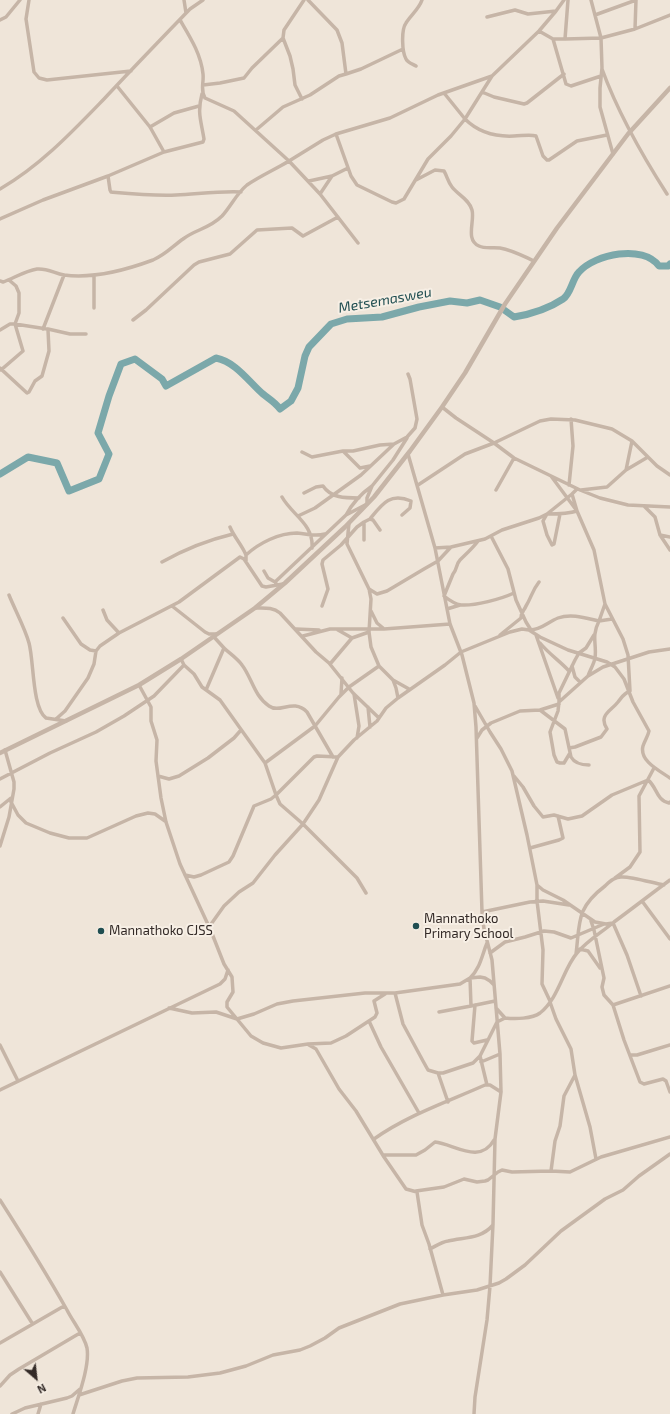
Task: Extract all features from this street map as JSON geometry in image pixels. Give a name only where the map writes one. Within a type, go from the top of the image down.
[{"type":"street","points":[[0,20],[6,16],[20,0]]},
{"type":"street","points":[[29,0],[26,19],[34,72],[39,78],[47,80],[132,71]]},
{"type":"street","points":[[184,0],[186,13]]},
{"type":"street","points":[[0,189],[50,153],[132,71],[186,13],[203,0]]},
{"type":"street","points":[[302,99],[295,85],[294,69],[283,38],[284,30],[304,0]]},
{"type":"street","points":[[308,0],[337,30],[342,43],[346,74]]},
{"type":"street","points":[[416,66],[407,61],[402,48],[405,26],[419,7],[422,0]]},
{"type":"street","points":[[336,134],[348,168],[354,182],[357,185],[392,202],[396,203],[404,199],[428,158],[451,136],[465,119],[492,76],[539,31],[564,0]]},
{"type":"street","points":[[565,39],[568,0]]},
{"type":"street","points":[[591,0],[601,38],[602,68],[600,107],[613,154]]},
{"type":"street","points":[[595,15],[636,0],[635,29]]},
{"type":"street","points":[[487,17],[515,10],[528,14],[556,11]]},
{"type":"street","points":[[539,31],[553,39],[601,38],[635,29],[670,15]]},
{"type":"street","points":[[0,219],[43,200],[108,176],[164,152],[203,142],[204,139],[199,112],[203,84],[202,66],[198,52],[180,20]]},
{"type":"street","points":[[203,84],[220,83],[244,78],[252,68],[283,38]]},
{"type":"street","points":[[553,39],[566,84],[571,86],[601,76]]},
{"type":"street","points":[[256,130],[283,107],[302,99],[339,76],[361,69],[402,48]]},
{"type":"street","points":[[602,68],[614,99],[643,156],[667,194]]},
{"type":"street","points":[[482,92],[494,97],[524,104],[564,74]]},
{"type":"street","points":[[1,283],[36,269],[45,269],[64,275],[94,275],[125,269],[155,259],[165,254],[184,238],[215,222],[223,215],[241,192],[255,180],[290,161],[323,140],[336,134],[390,118],[444,93],[492,76]]},
{"type":"street","points":[[117,86],[150,127],[164,152]]},
{"type":"street","points":[[0,753],[139,685],[216,636],[255,608],[285,583],[349,523],[408,454],[442,407],[465,374],[505,304],[553,234],[631,131],[669,89]]},
{"type":"street","points":[[669,89],[670,95]]},
{"type":"street","points":[[444,93],[465,119],[475,128],[494,135],[505,137],[536,136],[543,156],[547,160],[577,141],[607,135]]},
{"type":"street","points":[[202,94],[205,98],[234,111],[290,161],[309,180],[358,243]]},
{"type":"street","points":[[150,127],[174,113],[199,106]]},
{"type":"street","points":[[309,180],[332,176],[348,168]]},
{"type":"street","points":[[416,180],[435,170],[444,171],[452,188],[469,203],[472,209],[473,217],[471,236],[475,244],[483,248],[497,247],[505,249],[534,261]]},
{"type":"street","points":[[108,176],[110,190],[112,192],[159,195],[225,191],[241,192]]},
{"type":"street","points":[[320,194],[332,176]]},
{"type":"street","points":[[133,320],[146,310],[194,265],[199,262],[230,254],[257,230],[292,228],[303,236],[338,217]]},
{"type":"street","points":[[42,328],[64,275]]},
{"type":"street","points":[[94,275],[94,308]]},
{"type":"street","points":[[9,280],[16,286],[19,293],[19,308],[15,324],[22,350],[1,370],[26,393],[29,392],[35,380],[42,376],[49,351],[48,330]]},
{"type":"street","points":[[0,330],[10,324],[15,324],[70,334],[86,334]]},
{"type":"street","points":[[276,583],[346,515],[350,508],[372,486],[393,460],[407,437],[415,428],[417,419],[408,374]]},
{"type":"street","points":[[442,407],[514,458],[578,490],[616,502],[644,506],[670,506]]},
{"type":"street","points":[[418,486],[465,454],[494,443],[540,421],[551,419],[571,419],[608,427],[632,441],[659,468],[670,475]]},
{"type":"street","points":[[569,485],[573,446],[571,419]]},
{"type":"street","points":[[298,516],[315,508],[361,475],[394,444],[407,437]]},
{"type":"street","points":[[626,470],[632,441]]},
{"type":"street","points":[[302,452],[312,457],[343,451],[353,451],[380,445],[394,444]]},
{"type":"street","points":[[343,451],[360,468],[371,466]]},
{"type":"street","points":[[408,454],[435,548],[450,624],[461,652],[474,703],[477,739],[482,912],[495,986],[495,1006],[500,1054],[501,1092],[494,1139],[493,1224],[490,1286],[487,1320],[475,1397],[474,1414]]},
{"type":"street","points":[[435,548],[452,547],[479,541],[502,530],[533,520],[547,514],[578,490],[607,487],[626,470],[648,457]]},
{"type":"street","points":[[496,490],[514,458]]},
{"type":"street","points":[[551,476],[577,511]]},
{"type":"street","points":[[304,493],[316,487],[323,486],[332,495],[345,498],[359,498]]},
{"type":"street","points":[[366,504],[372,486]]},
{"type":"street","points":[[572,494],[577,511],[594,550],[605,604],[623,639],[629,658],[630,691]]},
{"type":"street","points":[[282,497],[288,506],[306,524],[313,541],[312,548]]},
{"type":"street","points":[[322,606],[328,588],[322,564],[323,560],[347,540],[357,527],[370,519],[381,504],[390,499],[403,498],[411,501],[410,508],[402,516]]},
{"type":"street","points":[[346,515],[366,504]]},
{"type":"street","points":[[644,506],[654,516],[660,535],[670,550]]},
{"type":"street","points":[[547,514],[560,514],[577,511]]},
{"type":"street","points":[[547,514],[543,521],[547,536],[552,544],[554,544],[560,514]]},
{"type":"street","points":[[370,519],[373,520],[380,530]]},
{"type":"street","points":[[364,522],[364,540]]},
{"type":"street","points":[[349,523],[347,540],[348,547],[369,589],[369,631],[371,647],[379,666],[392,680],[396,688],[398,698]]},
{"type":"street","points":[[230,527],[233,534],[244,548],[246,561]]},
{"type":"street","points":[[246,555],[255,547],[280,536],[296,533],[317,536],[328,533]]},
{"type":"street","points":[[162,562],[211,540],[233,534]]},
{"type":"street","points":[[660,535],[670,537]]},
{"type":"street","points":[[491,536],[508,569],[514,593],[530,630],[536,635],[568,650],[610,664],[620,672],[630,691],[633,702],[649,731],[643,750],[646,760],[654,768],[670,778]]},
{"type":"street","points":[[444,596],[455,571],[455,567],[467,552],[479,541]]},
{"type":"street","points":[[369,589],[377,594],[387,591],[438,561],[452,547]]},
{"type":"street","points":[[56,719],[65,711],[88,678],[94,664],[96,651],[100,646],[119,633],[172,606],[240,557],[246,561],[262,586],[266,587],[276,583],[285,583]]},
{"type":"street","points":[[264,572],[268,578],[276,583]]},
{"type":"street","points":[[497,637],[521,618],[521,612],[526,606],[532,591],[539,582]]},
{"type":"street","points":[[447,610],[460,605],[491,601],[514,593]]},
{"type":"street","points":[[9,595],[30,644],[33,675],[41,711],[46,718],[66,720]]},
{"type":"street","points":[[444,596],[450,601],[460,605]]},
{"type":"street","points":[[570,753],[564,763],[560,763],[556,759],[550,732],[559,703],[559,693],[579,653],[586,648],[594,635],[605,604]]},
{"type":"street","points":[[172,606],[205,632],[216,636],[224,648],[242,664],[254,689],[269,706],[274,708],[292,706],[303,708],[336,757]]},
{"type":"street","points":[[255,608],[271,608],[276,610],[303,636],[316,652],[330,664],[353,693],[379,718]]},
{"type":"street","points":[[370,609],[377,623],[384,629]]},
{"type":"street","points":[[103,610],[107,620],[119,633]]},
{"type":"street","points":[[209,927],[224,906],[239,892],[253,883],[275,855],[303,824],[319,800],[336,757],[370,727],[386,708],[398,698],[461,652],[497,637],[518,630],[541,628],[558,618],[568,616],[599,621],[612,619]]},
{"type":"street","points":[[63,618],[81,644],[90,650],[96,651]]},
{"type":"street","points":[[303,636],[336,629],[369,631],[450,624]]},
{"type":"street","points":[[336,629],[352,638]]},
{"type":"street","points":[[296,630],[321,631]]},
{"type":"street","points":[[330,664],[352,638],[369,631]]},
{"type":"street","points":[[536,635],[559,703]]},
{"type":"street","points":[[588,676],[595,658],[594,635]]},
{"type":"street","points":[[538,641],[548,652],[560,660],[569,671]]},
{"type":"street","points":[[206,690],[224,648]]},
{"type":"street","points":[[477,739],[486,726],[520,711],[540,710],[559,703],[580,682],[610,664],[648,652],[670,649]]},
{"type":"street","points":[[181,659],[184,665],[194,674],[200,685],[220,700],[265,763],[280,804],[303,824],[356,878],[366,892]]},
{"type":"street","points":[[0,779],[50,753],[96,732],[154,696],[184,665]]},
{"type":"street","points":[[265,763],[315,726],[349,687],[379,666]]},
{"type":"street","points":[[572,666],[575,677],[580,682]]},
{"type":"street","points":[[342,678],[342,694]]},
{"type":"street","points":[[392,680],[410,689]]},
{"type":"street","points":[[139,685],[151,707],[151,721],[156,737],[156,761],[166,822],[185,875],[224,964],[232,977],[234,989],[227,1005],[228,1008],[251,1036],[267,1044],[281,1048],[308,1044],[331,1043],[342,1038],[375,1017],[377,1013],[374,1001],[385,994]]},
{"type":"street","points":[[569,748],[601,737],[607,729],[604,721],[605,715],[626,692],[630,691]]},
{"type":"street","points":[[353,693],[359,726],[357,738]]},
{"type":"street","points":[[474,703],[486,726],[501,748],[512,774],[530,848],[537,885],[537,901],[543,950],[542,984],[556,1019],[571,1049],[575,1075],[590,1127],[596,1159]]},
{"type":"street","points":[[368,707],[370,727]]},
{"type":"street","points":[[540,710],[565,729],[570,753],[574,761],[580,764],[589,765]]},
{"type":"street","points":[[158,776],[169,779],[178,776],[208,758],[234,738],[241,730]]},
{"type":"street","points":[[0,846],[9,817],[14,789],[12,773],[5,750]]},
{"type":"street","points":[[185,875],[196,877],[229,862],[234,856],[252,809],[257,804],[271,799],[276,795],[314,757],[336,757]]},
{"type":"street","points":[[576,954],[577,936],[582,912],[587,902],[594,894],[630,867],[640,852],[639,796],[654,768]]},
{"type":"street","points":[[512,774],[523,787],[541,815],[547,817],[554,815],[568,819],[582,816],[612,795],[648,780]]},
{"type":"street","points":[[648,780],[652,783],[656,793],[663,802],[670,802]]},
{"type":"street","points":[[0,807],[11,800]]},
{"type":"street","points":[[11,800],[18,815],[26,823],[50,833],[69,838],[87,838],[136,816],[148,813],[156,814],[166,822]]},
{"type":"street","points":[[530,848],[563,838],[558,816]]},
{"type":"street","points":[[612,880],[617,877],[626,877],[664,885]]},
{"type":"street","points":[[395,992],[403,1024],[430,1071],[443,1073],[473,1063],[480,1056],[497,1022],[505,1018],[533,1016],[541,1012],[550,1002],[580,949],[595,935],[670,880]]},
{"type":"street","points":[[537,885],[543,890],[561,898],[570,906]]},
{"type":"street","points":[[482,912],[537,901],[552,902],[570,906],[582,912],[591,920],[606,924]]},
{"type":"street","points":[[642,901],[670,939]]},
{"type":"street","points":[[591,920],[604,978],[602,987],[604,995],[613,1005],[624,1040],[642,1084],[661,1079],[666,1081],[670,1079]]},
{"type":"street","points":[[490,952],[505,942],[548,930],[571,938],[594,928],[613,923]]},
{"type":"street","points":[[613,923],[627,955],[641,996]]},
{"type":"street","points":[[170,1008],[192,1013],[216,1012],[238,1019],[277,1004],[293,1001],[365,993],[385,994],[460,984],[476,973],[488,943]]},
{"type":"street","points":[[580,949],[588,952],[602,970]]},
{"type":"street","points":[[0,1090],[220,984],[225,979],[228,970]]},
{"type":"street","points":[[470,978],[485,978],[495,986]]},
{"type":"street","points":[[470,978],[473,1005],[472,1041],[474,1044],[487,1040]]},
{"type":"street","points":[[613,1005],[670,986]]},
{"type":"street","points":[[439,1012],[495,1001]]},
{"type":"street","points":[[495,1006],[505,1018]]},
{"type":"street","points":[[369,1021],[384,1054],[419,1113]]},
{"type":"street","points":[[308,1044],[316,1049],[339,1089],[356,1110],[383,1155],[407,1190],[416,1191],[444,1187],[464,1179],[477,1182],[485,1181],[502,1170]]},
{"type":"street","points":[[0,1045],[18,1081]]},
{"type":"street","points":[[630,1055],[637,1055],[670,1045]]},
{"type":"street","points":[[481,1062],[500,1054]]},
{"type":"street","points":[[480,1056],[488,1085]]},
{"type":"street","points":[[0,1060],[6,1058]]},
{"type":"street","points":[[438,1073],[448,1102]]},
{"type":"street","points":[[551,1171],[555,1141],[562,1117],[564,1096],[575,1075]]},
{"type":"street","points":[[666,1081],[670,1092]]},
{"type":"street","points":[[374,1139],[390,1128],[419,1113],[488,1085],[497,1088],[501,1092]]},
{"type":"street","points":[[494,1163],[502,1170],[512,1172],[570,1172],[596,1159],[632,1147],[670,1137]]},
{"type":"street","points":[[383,1155],[416,1155],[435,1142],[469,1152],[488,1148],[494,1139]]},
{"type":"street","points":[[79,1395],[122,1381],[137,1378],[188,1377],[220,1373],[273,1355],[300,1350],[325,1338],[339,1328],[400,1304],[443,1295],[472,1291],[490,1286],[506,1279],[525,1264],[557,1234],[605,1199],[623,1190],[639,1176],[670,1154]]},
{"type":"street","points":[[416,1191],[422,1225],[443,1295]]},
{"type":"street","points":[[0,1200],[80,1333],[87,1350],[81,1389],[73,1414]]},
{"type":"street","points":[[430,1249],[447,1241],[482,1234],[493,1224]]},
{"type":"street","points":[[0,1272],[2,1279],[32,1324]]},
{"type":"street","points":[[0,1343],[64,1306]]},
{"type":"street","points":[[0,1386],[18,1369],[80,1333]]},
{"type":"street","points":[[12,1414],[25,1408],[67,1398],[81,1389]]},
{"type":"street","points":[[38,1414],[41,1404]]},
{"type":"waterway","name":"Metsemasweu","points":[[0,474],[28,457],[57,463],[69,491],[99,479],[109,454],[98,433],[109,396],[121,364],[135,359],[162,379],[166,386],[216,358],[223,360],[242,373],[280,409],[291,401],[298,388],[305,356],[309,347],[331,324],[347,319],[382,317],[419,307],[450,301],[467,303],[480,300],[500,307],[514,317],[540,311],[563,299],[568,294],[579,272],[596,260],[607,256],[631,253],[652,259],[659,266],[668,266],[670,264]]},
{"type":"place","name":"Mannathoko Primary School","points":[[416,926]]},
{"type":"place","name":"Mannathoko CJSS","points":[[101,931]]}]
